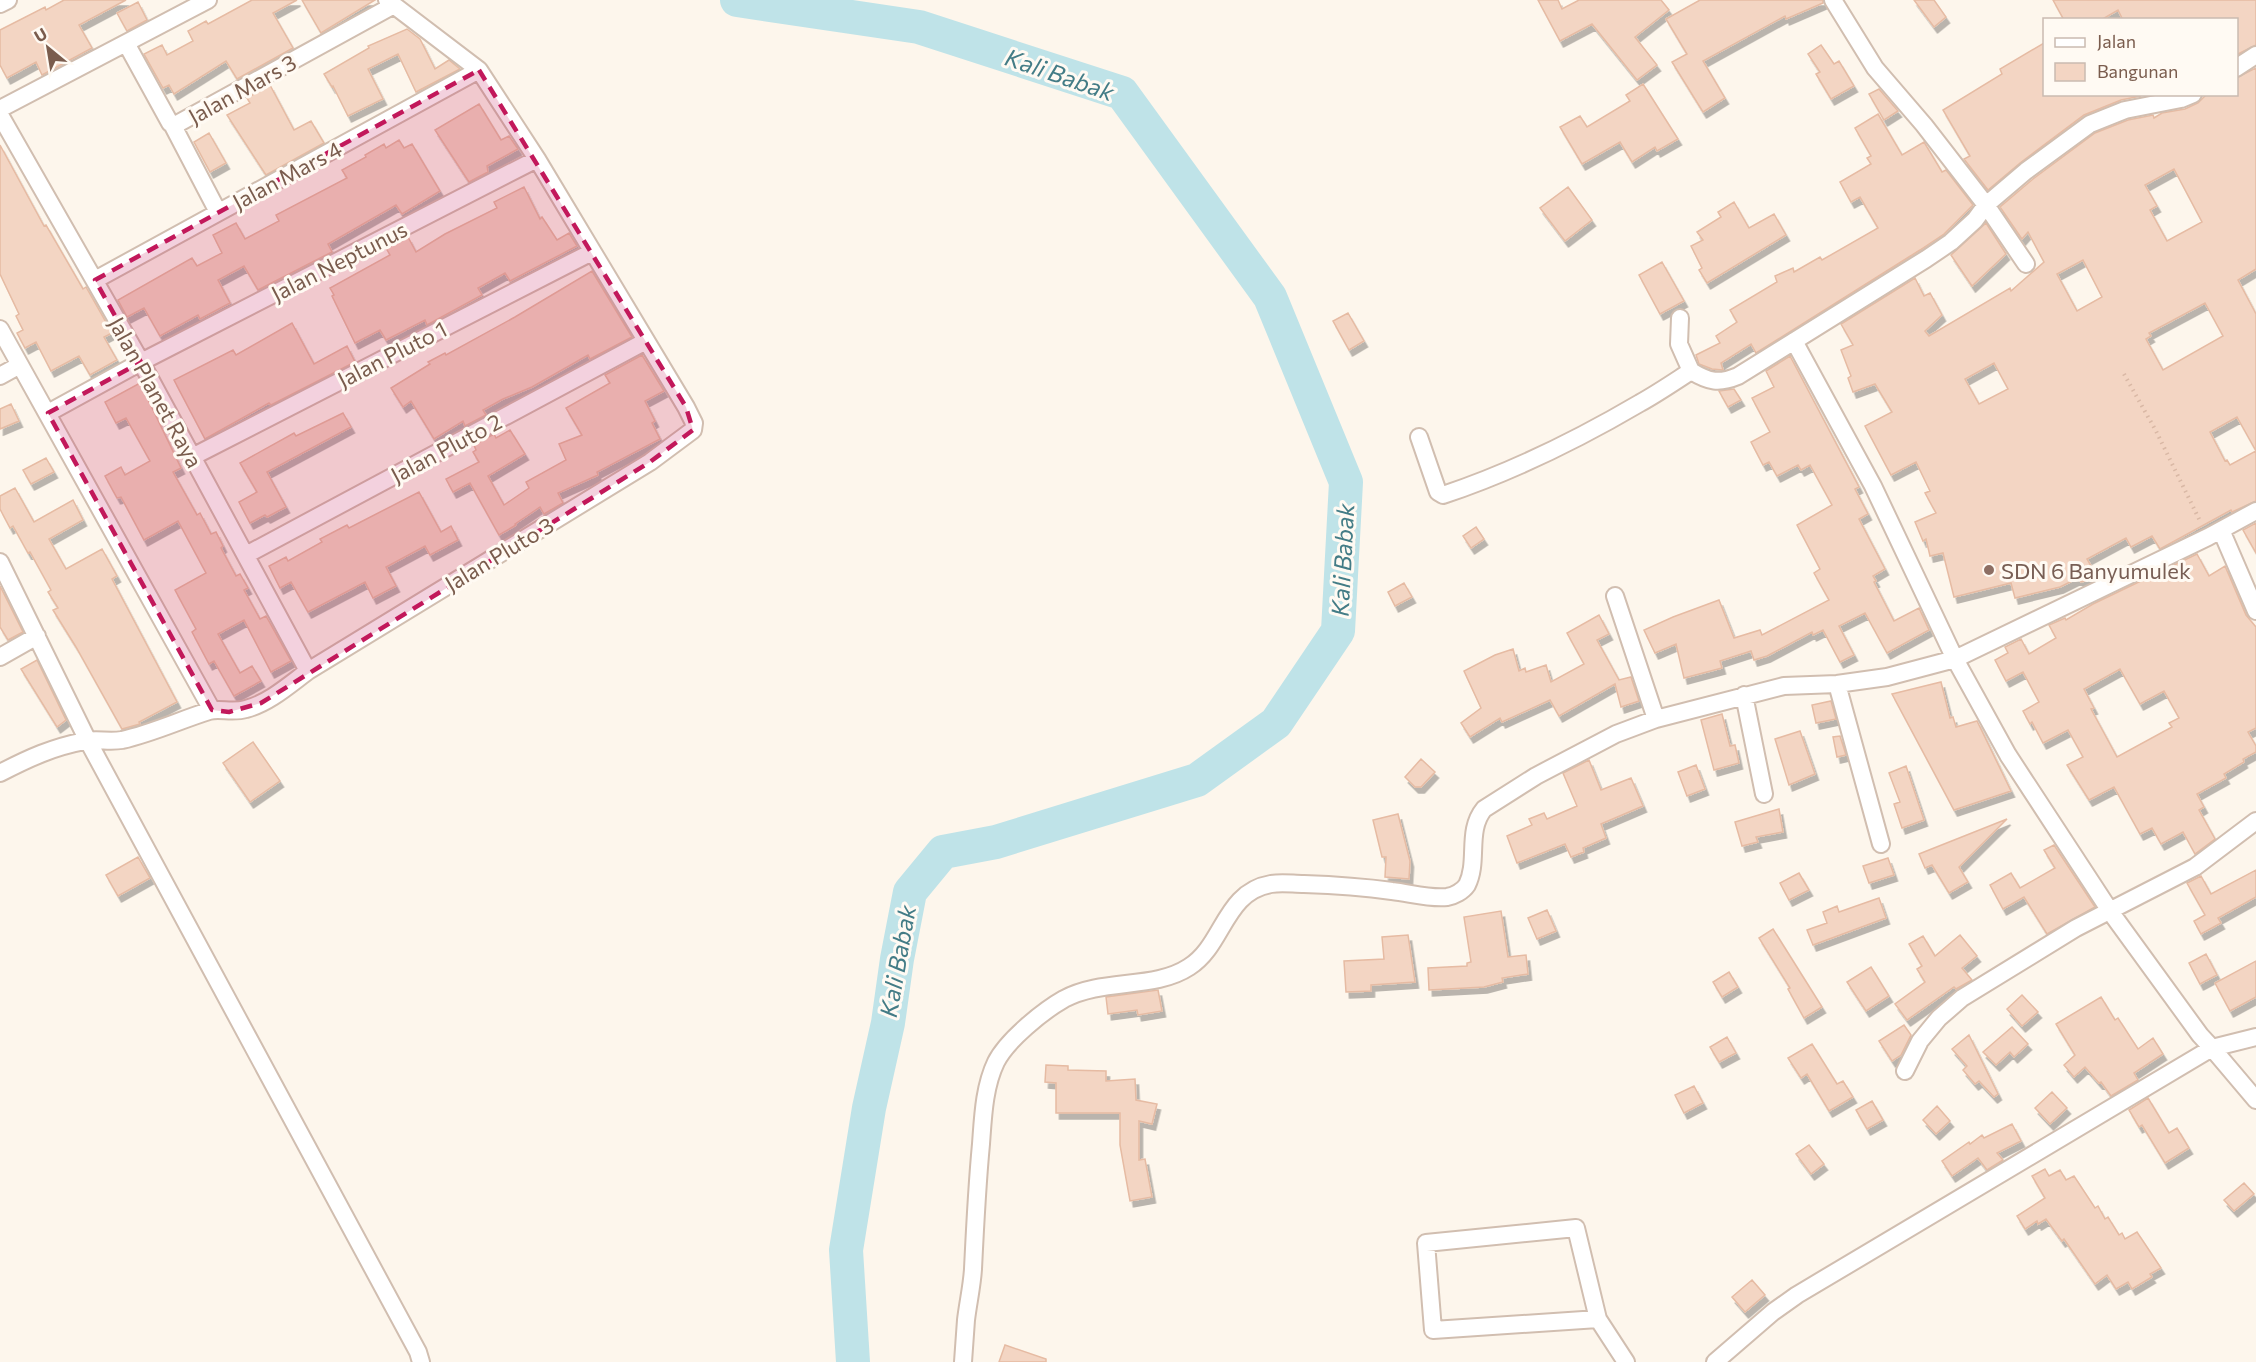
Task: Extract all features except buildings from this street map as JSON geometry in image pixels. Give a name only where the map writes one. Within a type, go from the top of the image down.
[{"type":"street","points":[[0,4],[8,0]]},
{"type":"street","points":[[0,109],[208,0]]},
{"type":"street","points":[[1833,0],[1875,68],[1924,125],[1986,206],[2026,264]]},
{"type":"street","points":[[390,3],[479,70],[537,159],[646,341]]},
{"type":"street","name":"Jalan Mars 3","points":[[126,42],[172,124],[177,124],[390,3]]},
{"type":"street","points":[[2238,67],[2256,55]]},
{"type":"street","name":"Jalan Mars 4","points":[[95,280],[479,70]]},
{"type":"street","points":[[1680,318],[1679,344],[1692,372],[1707,381],[1727,381],[1926,260],[1951,242],[1986,206],[2026,171],[2090,124],[2125,110],[2188,96]]},
{"type":"street","name":"Jalan Planet Raya","points":[[0,115],[141,362],[308,671]]},
{"type":"street","points":[[172,124],[218,212]]},
{"type":"street","name":"Jalan Neptunus","points":[[48,413],[141,362],[537,159]]},
{"type":"street","name":"Jalan Pluto 1","points":[[192,457],[592,252]]},
{"type":"street","points":[[0,329],[212,710]]},
{"type":"street","name":"Jalan Pluto 3","points":[[0,773],[38,753],[88,741],[119,740],[141,735],[212,710],[229,712],[261,704],[308,671],[650,462],[688,435],[693,430],[694,423],[646,341]]},
{"type":"street","name":"Jalan Pluto 2","points":[[246,555],[646,341]]},
{"type":"street","points":[[1794,341],[1873,486],[1955,659],[2007,755],[2112,914],[2200,1035],[2256,1100]]},
{"type":"street","points":[[0,376],[20,365]]},
{"type":"street","points":[[1419,437],[1438,492],[1443,495],[1514,468],[1581,436],[1692,372]]},
{"type":"street","points":[[963,1362],[973,1272],[974,1230],[986,1101],[991,1077],[997,1060],[1020,1034],[1062,1001],[1080,991],[1174,975],[1189,967],[1203,956],[1224,920],[1244,896],[1257,886],[1275,883],[1321,885],[1449,897],[1466,885],[1474,829],[1484,809],[1536,776],[1616,734],[1656,719],[1784,686],[1837,684],[1887,677],[1955,659],[2215,534],[2256,511]]},
{"type":"street","points":[[2215,534],[2256,611]]},
{"type":"street","points":[[0,562],[88,741],[418,1352],[421,1362]]},
{"type":"street","points":[[1615,596],[1656,719]]},
{"type":"street","points":[[0,657],[37,636]]},
{"type":"street","points":[[1837,684],[1881,844]]},
{"type":"street","points":[[1744,695],[1764,794]]},
{"type":"street","points":[[1905,1071],[1920,1041],[1939,1018],[1962,998],[2009,967],[2112,914],[2195,867],[2256,820]]},
{"type":"street","points":[[1715,1362],[1773,1312],[1797,1295],[2212,1048],[2256,1037]]},
{"type":"street","points":[[1598,1318],[1433,1330],[1426,1243],[1576,1228],[1598,1318],[1626,1362]]},
{"type":"path","points":[[2124,374],[2215,534]]},
{"type":"highlighted area","points":[[479,70],[686,407],[693,430],[650,462],[261,703],[229,712],[212,710],[48,413],[141,362],[95,280]]},
{"type":"waterway","name":"Kali Babak","points":[[737,0],[919,27],[1122,93],[1270,297],[1346,482],[1338,631],[1276,723],[1197,780],[996,842],[943,852],[910,892],[888,1023],[869,1108],[846,1250],[853,1362]]},
{"type":"place","name":"SDN 6 Banyumulek","points":[[1989,570]]}]
